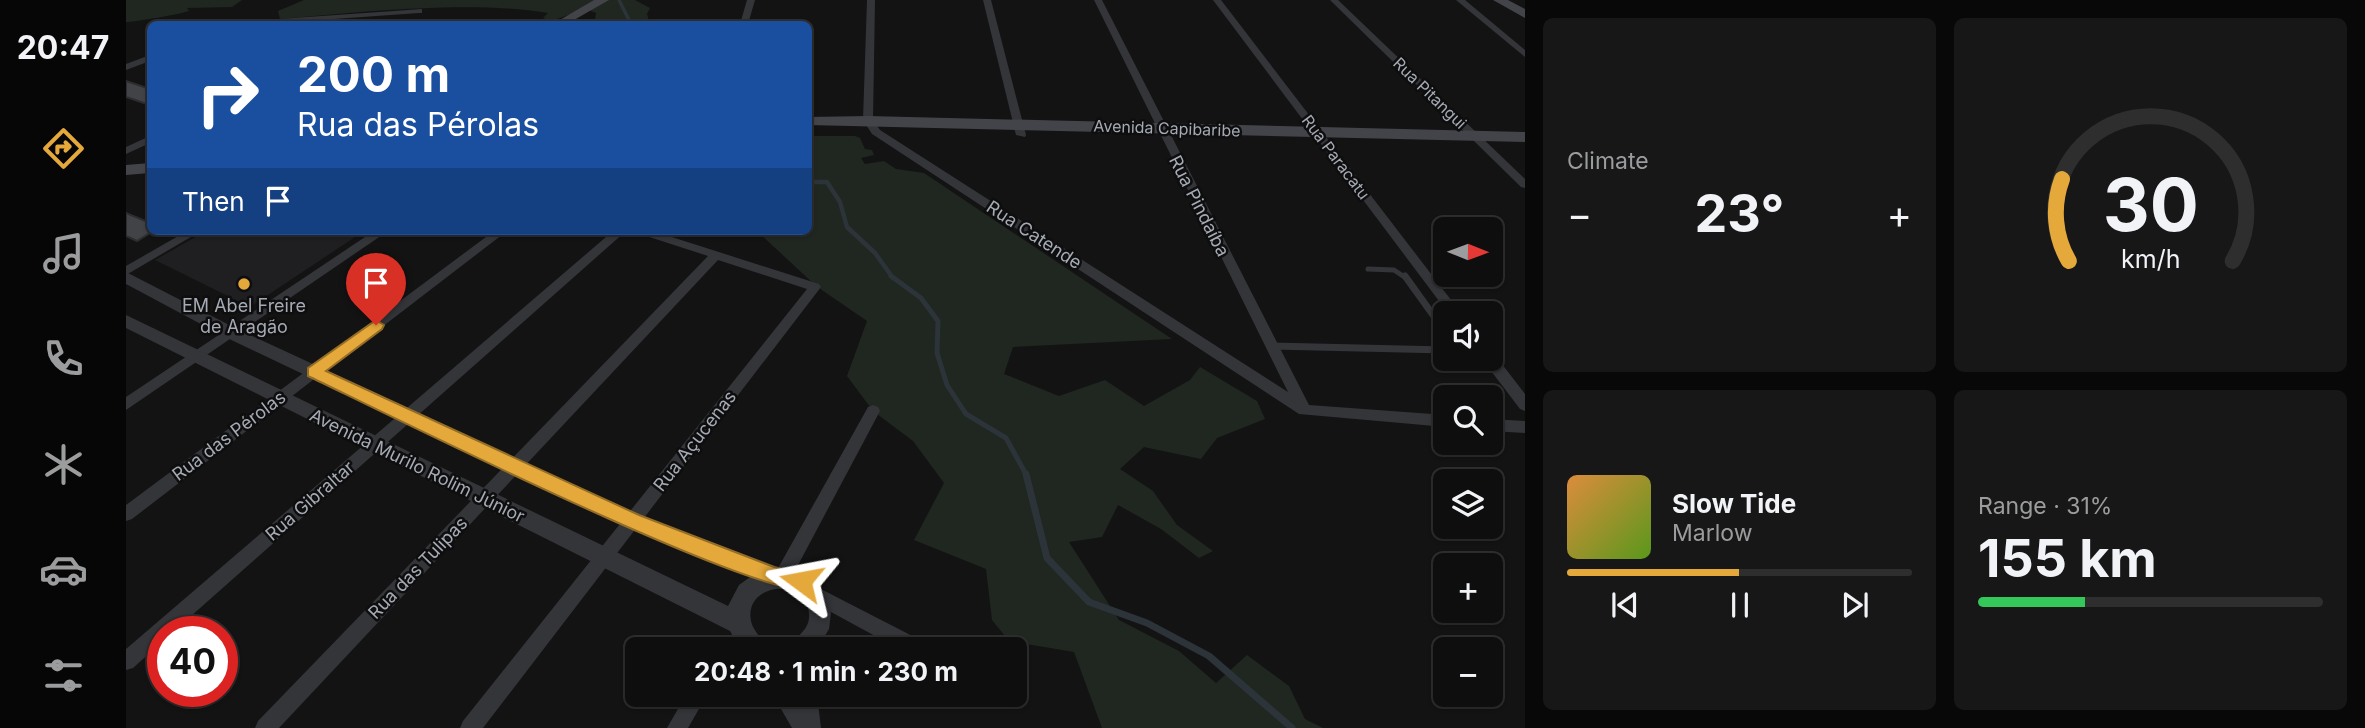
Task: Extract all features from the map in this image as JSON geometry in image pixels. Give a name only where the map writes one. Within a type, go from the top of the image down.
[{"type":"main road","points":[[564,21],[603,0]]},
{"type":"main road","points":[[1499,0],[1525,14]]},
{"type":"main road","name":"Avenida Capibaribe","points":[[812,121],[872,126],[1479,141],[1525,147]]},
{"type":"main road","name":"Avenida Capibaribe","points":[[812,132],[872,126]]},
{"type":"main road","name":"Avenida Capibaribe","points":[[1479,141],[1525,137]]},
{"type":"main road","points":[[126,170],[147,169]]},
{"type":"main road","points":[[126,183],[147,181]]},
{"type":"street","points":[[745,21],[751,0]]},
{"type":"street","points":[[871,0],[872,126]]},
{"type":"street","points":[[987,0],[1020,129]]},
{"type":"street","name":"Rua Pindaíba","points":[[1098,0],[1304,410]]},
{"type":"street","name":"Rua Paracatu","points":[[1217,0],[1446,301]]},
{"type":"street","name":"Rua Pitangui","points":[[1334,0],[1525,185]]},
{"type":"street","points":[[1460,0],[1525,54]]},
{"type":"street","points":[[275,21],[419,10],[397,21]]},
{"type":"street","points":[[129,64],[147,59]]},
{"type":"street","points":[[129,64],[147,68]]},
{"type":"street","name":"Rua Catende","points":[[872,126],[1304,410]]},
{"type":"street","points":[[126,151],[147,140]]},
{"type":"street","points":[[126,271],[188,235]]},
{"type":"street","points":[[126,404],[376,235]]},
{"type":"street","name":"Rua das Pérolas","points":[[126,514],[495,235]]},
{"type":"street","name":"Rua Gibraltar","points":[[126,661],[615,235]]},
{"type":"street","points":[[654,235],[716,255]]},
{"type":"street","name":"Rua Açucenas","points":[[470,728],[815,286],[716,255]]},
{"type":"street","name":"Rua das Tulipas","points":[[265,728],[716,255]]},
{"type":"street","points":[[126,277],[231,333],[632,521],[778,576],[801,581],[815,594],[895,637]]},
{"type":"street","name":"Avenida Murilo Rolim Júnior","points":[[126,321],[708,609],[739,637]]},
{"type":"street","points":[[1499,371],[1525,405]]},
{"type":"street","points":[[1304,410],[1433,420]]},
{"type":"street","points":[[741,637],[740,601],[754,584],[778,576],[873,411]]},
{"type":"street","points":[[1503,426],[1525,427]]},
{"type":"street","points":[[812,637],[821,616],[815,594]]},
{"type":"street","points":[[677,728],[690,707]]},
{"type":"street","points":[[793,707],[807,728]]},
{"type":"street","points":[[806,707],[807,728]]},
{"type":"lane","points":[[1368,269],[1394,270],[1404,275],[1433,315]]},
{"type":"lane","points":[[1271,346],[1433,350]]},
{"type":"shaded area","points":[[126,0],[242,0],[232,7],[187,8],[189,11],[126,22]]},
{"type":"shaded area","points":[[304,0],[635,0],[650,8],[647,14],[649,21],[598,21],[595,20],[596,13],[586,9],[551,21],[543,18],[548,13],[485,7],[415,8],[280,19],[278,11]]},
{"type":"shaded area","points":[[812,136],[855,136],[860,138],[865,149],[872,150],[874,155],[861,158],[865,164],[884,161],[896,169],[924,173],[1172,339],[1013,347],[1004,374],[1059,396],[1105,380],[1144,406],[1190,380],[1200,367],[1257,401],[1265,419],[1217,438],[1201,459],[1144,447],[1120,469],[1153,491],[1177,525],[1213,551],[1199,558],[1161,529],[1118,505],[1102,537],[1069,542],[1119,620],[1179,651],[1216,683],[1247,655],[1289,686],[1305,719],[1323,728],[1102,728],[1074,652],[1027,644],[1027,637],[1006,637],[992,620],[986,569],[914,540],[944,483],[913,441],[873,411],[847,376],[867,321],[816,286],[761,235],[812,235]]},
{"type":"shaded area","name":"EM Abel Freire de Aragão","points":[[199,235],[358,235],[250,307],[155,260]]},
{"type":"building","points":[[126,81],[147,88],[147,104],[126,97]]},
{"type":"building","points":[[126,213],[147,222],[147,235],[137,241],[126,236]]},
{"type":"waterway","points":[[619,0],[630,21]]},
{"type":"waterway","points":[[812,182],[827,182],[840,202],[847,227],[875,253],[892,277]]},
{"type":"waterway","points":[[892,277],[921,298],[938,321],[937,353],[947,385],[966,414],[1006,438],[1026,474]]},
{"type":"waterway","points":[[1026,474],[1047,558],[1089,602],[1147,623],[1209,656],[1292,728]]},
{"type":"place","name":"EM Abel Freire de Aragão","points":[[244,284]]},
{"type":"route","points":[[376,325],[314,372],[632,521],[774,576],[801,581]]}]
